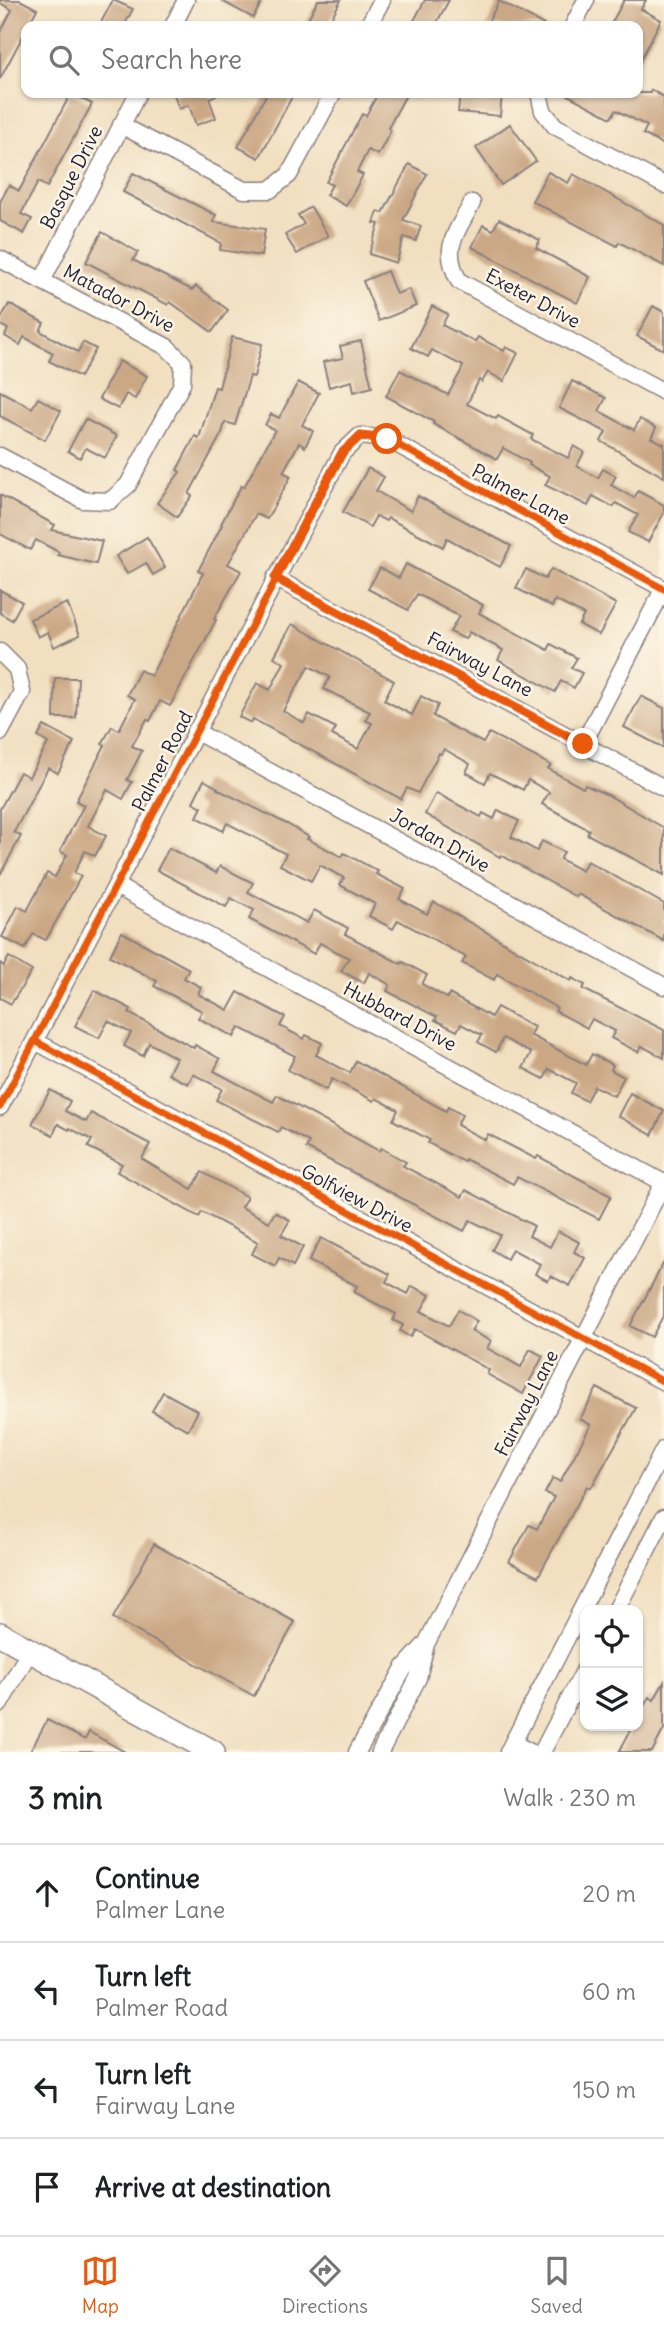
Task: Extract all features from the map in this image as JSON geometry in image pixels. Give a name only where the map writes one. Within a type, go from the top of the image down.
[{"type":"main road","points":[[0,1634],[213,1752]]},
{"type":"street","points":[[176,21],[186,0]]},
{"type":"street","points":[[371,21],[382,0]]},
{"type":"street","points":[[576,21],[586,0]]},
{"type":"street","name":"Basque Drive","points":[[42,281],[135,98]]},
{"type":"street","points":[[121,125],[244,190],[270,190],[289,175],[330,98]]},
{"type":"street","points":[[540,98],[543,111],[555,126],[664,185]]},
{"type":"street","name":"Exeter Drive","points":[[472,203],[449,247],[450,265],[459,281],[664,392]]},
{"type":"street","name":"Matador Drive","points":[[0,259],[167,347],[183,363],[182,384],[128,485],[110,501],[83,500],[0,456]]},
{"type":"street","name":"Palmer Road","points":[[0,1107],[342,453],[360,436]]},
{"type":"street","name":"Palmer Lane","points":[[360,436],[387,439],[664,589]]},
{"type":"street","name":"Fairway Lane","points":[[275,578],[664,788]]},
{"type":"street","points":[[583,744],[664,589]]},
{"type":"street","points":[[0,652],[17,669],[22,692],[0,733]]},
{"type":"street","name":"Jordan Drive","points":[[195,731],[664,986]]},
{"type":"street","name":"Hubbard Drive","points":[[116,886],[664,1183]]},
{"type":"street","name":"Golfview Drive","points":[[35,1041],[664,1382]]},
{"type":"street","name":"Fairway Lane","points":[[380,1752],[418,1678],[426,1644],[664,1183]]},
{"type":"street","points":[[530,1752],[510,1747],[664,1449]]},
{"type":"street","points":[[619,1605],[664,1517]]},
{"type":"street","name":"Fairway Lane","points":[[357,1752],[404,1668],[426,1644]]},
{"type":"street","points":[[0,1704],[30,1650]]},
{"type":"street","points":[[542,1752],[580,1679]]},
{"type":"building","points":[[0,0],[20,0],[37,9],[31,21],[21,21],[21,39],[0,79],[0,33],[12,10],[0,3]]},
{"type":"building","points":[[113,0],[133,9],[127,21],[102,21]]},
{"type":"building","points":[[220,0],[263,0],[253,18]]},
{"type":"building","points":[[318,0],[341,0],[330,21],[307,21]]},
{"type":"building","points":[[425,0],[449,0],[438,21],[414,21]]},
{"type":"building","points":[[624,0],[646,0],[641,9],[661,20],[643,55],[643,21],[613,21]]},
{"type":"building","points":[[499,1],[537,21],[489,21]]},
{"type":"building","points":[[651,90],[664,97],[664,145],[643,134],[647,126],[616,110],[611,118],[573,98],[643,98],[643,93],[650,93]]},
{"type":"building","points":[[68,98],[81,98],[92,104],[47,187],[38,182],[21,214],[32,219],[24,234],[0,221],[0,202],[9,185],[19,191]]},
{"type":"building","points":[[175,98],[209,98],[216,118],[196,125],[189,105],[179,109]]},
{"type":"building","points":[[264,98],[291,98],[259,158],[238,147]]},
{"type":"building","points":[[375,98],[404,98],[388,128],[391,130],[378,155],[368,150],[357,172],[363,175],[346,206],[326,195],[332,185],[326,182],[362,114],[366,116]]},
{"type":"building","points":[[459,98],[502,98],[500,116],[458,112]]},
{"type":"building","points":[[510,124],[536,161],[501,185],[476,148]]},
{"type":"building","points":[[409,164],[427,174],[403,220],[421,226],[416,241],[404,237],[396,263],[369,254],[379,224],[374,223],[378,211],[383,213]]},
{"type":"building","points":[[548,172],[568,183],[573,174],[664,225],[664,266],[619,242],[617,246],[532,201]]},
{"type":"building","points":[[133,173],[216,215],[213,222],[265,229],[261,256],[220,250],[221,243],[123,192]]},
{"type":"building","points":[[311,207],[328,236],[297,254],[285,235],[304,224],[298,215]]},
{"type":"building","points":[[499,219],[540,240],[536,248],[590,277],[577,303],[472,247],[483,225],[493,230]]},
{"type":"building","points":[[102,232],[138,252],[133,260],[192,290],[196,286],[228,310],[212,332],[170,302],[168,305],[86,262]]},
{"type":"building","points":[[387,271],[396,294],[409,289],[416,306],[379,321],[363,281]]},
{"type":"building","points":[[9,304],[44,323],[40,331],[78,352],[83,342],[96,349],[80,377],[49,361],[53,353],[24,337],[20,345],[5,336],[8,329],[0,325],[0,320]]},
{"type":"building","points":[[432,306],[448,314],[442,325],[475,342],[478,337],[504,351],[506,347],[518,353],[504,381],[488,372],[482,382],[479,380],[467,404],[496,419],[498,416],[533,435],[531,439],[568,458],[574,446],[584,452],[577,466],[598,478],[603,469],[616,476],[611,485],[634,498],[638,491],[664,505],[664,513],[648,542],[628,532],[638,515],[616,503],[613,507],[593,496],[588,506],[545,485],[550,476],[503,448],[497,459],[386,396],[400,370],[448,395],[461,371],[463,366],[432,350],[428,357],[411,348]]},
{"type":"building","points":[[653,306],[664,312],[664,350],[637,336]]},
{"type":"building","points":[[232,337],[262,344],[254,377],[250,376],[235,425],[225,422],[222,433],[189,494],[192,496],[177,517],[157,503],[180,472],[177,470],[195,436],[199,438],[215,387],[219,388]]},
{"type":"building","points":[[361,341],[372,387],[354,392],[352,381],[329,387],[323,362],[343,358],[340,346]]},
{"type":"building","points":[[119,361],[147,376],[135,399],[126,394],[118,409],[99,399]]},
{"type":"building","points":[[572,381],[606,398],[599,411],[634,430],[640,419],[656,428],[651,438],[664,444],[664,477],[601,441],[606,432],[559,408]]},
{"type":"building","points":[[298,382],[319,393],[302,425],[313,431],[305,447],[299,443],[283,472],[291,476],[267,519],[256,514],[228,564],[241,571],[170,706],[160,701],[132,746],[142,751],[127,780],[132,782],[123,799],[107,790],[88,826],[106,836],[95,856],[85,851],[74,873],[81,876],[46,940],[33,934],[25,949],[2,937],[18,906],[27,911],[47,873],[55,877],[67,855],[60,851],[84,805],[76,801],[105,745],[102,744],[112,726],[119,730],[135,699],[127,695],[140,670],[151,676],[203,573],[198,571],[221,524],[275,430],[265,425],[271,414],[279,418]]},
{"type":"building","points":[[0,391],[32,408],[38,398],[61,411],[45,440],[0,416]]},
{"type":"building","points":[[85,419],[117,436],[105,458],[86,448],[80,458],[68,451]]},
{"type":"building","points":[[368,468],[384,477],[376,491],[411,511],[418,496],[511,546],[500,567],[447,538],[443,547],[388,518],[386,521],[376,516],[370,527],[343,512]]},
{"type":"building","points":[[0,495],[55,525],[52,530],[102,541],[96,564],[58,555],[59,552],[36,540],[30,550],[0,534]]},
{"type":"building","points":[[147,537],[165,568],[153,575],[146,563],[127,574],[116,556]]},
{"type":"building","points":[[406,564],[483,605],[479,613],[548,650],[551,644],[577,658],[571,668],[582,673],[574,688],[561,681],[555,692],[498,660],[503,650],[469,632],[465,639],[450,632],[459,616],[417,594],[408,610],[368,589],[380,568],[399,578]]},
{"type":"building","points":[[526,569],[545,579],[551,569],[616,604],[599,635],[579,624],[584,615],[555,600],[552,607],[516,588]]},
{"type":"building","points":[[0,590],[22,602],[12,620],[0,613]]},
{"type":"building","points":[[67,603],[80,635],[54,647],[48,632],[38,637],[30,619]]},
{"type":"building","points":[[292,624],[394,681],[384,700],[412,715],[421,696],[438,705],[433,716],[483,743],[489,733],[551,765],[548,769],[583,788],[585,785],[608,795],[664,828],[664,875],[587,834],[589,830],[542,804],[549,792],[528,780],[523,790],[490,773],[485,783],[466,772],[470,764],[444,749],[439,753],[418,793],[407,788],[401,799],[253,719],[251,723],[239,717],[257,683],[270,690],[284,663],[274,657]],"holes":[[[309,666],[330,677],[324,689],[370,712],[365,720],[372,723],[358,749],[332,735],[336,728],[309,714],[304,723],[283,711]]]},
{"type":"building","points":[[55,678],[78,678],[76,718],[54,718]]},
{"type":"building","points":[[641,696],[664,708],[664,748],[624,727]]},
{"type":"building","points":[[44,726],[74,742],[58,773],[48,768],[14,832],[21,836],[0,875],[0,809],[20,772],[29,777],[48,743],[38,737]]},
{"type":"building","points":[[204,780],[287,824],[309,837],[307,839],[342,857],[344,853],[378,871],[376,874],[405,889],[399,899],[427,914],[434,902],[571,981],[572,978],[585,985],[583,989],[664,1030],[664,1058],[642,1046],[638,1052],[611,1038],[615,1031],[592,1019],[587,1028],[497,974],[494,980],[462,963],[466,957],[398,920],[393,929],[369,916],[375,904],[340,885],[344,878],[320,865],[311,881],[280,865],[286,854],[227,823],[223,831],[197,817],[202,807],[193,802]]},
{"type":"building","points":[[436,793],[481,817],[483,813],[494,819],[498,810],[519,821],[511,837],[537,851],[542,841],[564,852],[560,859],[582,871],[587,861],[664,904],[664,941],[578,894],[576,897],[501,855],[500,857],[425,814]]},
{"type":"building","points":[[169,848],[216,873],[220,866],[253,883],[248,892],[307,923],[314,910],[348,928],[345,934],[427,975],[422,984],[447,998],[449,994],[491,1017],[497,1007],[534,1027],[530,1035],[586,1065],[592,1054],[613,1065],[611,1070],[624,1077],[614,1096],[594,1086],[586,1101],[571,1093],[576,1083],[549,1069],[544,1079],[523,1068],[531,1053],[503,1038],[496,1052],[478,1042],[482,1035],[461,1024],[457,1031],[435,1020],[437,1017],[387,991],[390,985],[369,973],[364,983],[341,971],[349,958],[320,943],[314,954],[249,919],[254,910],[231,898],[226,907],[157,870]]},
{"type":"building","points":[[122,932],[189,969],[184,978],[201,987],[198,994],[228,1010],[238,992],[285,1017],[280,1026],[304,1039],[306,1035],[322,1043],[316,1055],[350,1073],[356,1061],[446,1111],[448,1107],[462,1115],[457,1125],[485,1140],[488,1134],[536,1159],[538,1156],[611,1196],[599,1219],[517,1177],[513,1184],[428,1143],[430,1140],[393,1120],[398,1110],[376,1098],[374,1101],[332,1079],[326,1090],[288,1070],[295,1056],[239,1027],[234,1037],[198,1018],[202,1011],[154,986],[157,981],[110,956]]},
{"type":"building","points":[[9,957],[32,971],[11,1004],[0,998],[0,963],[4,966]]},
{"type":"building","points":[[94,990],[131,1009],[129,1013],[220,1059],[214,1071],[273,1102],[277,1095],[379,1151],[381,1148],[406,1162],[403,1166],[462,1197],[466,1190],[534,1226],[529,1236],[550,1247],[558,1231],[579,1242],[574,1252],[585,1258],[570,1286],[551,1276],[548,1281],[535,1274],[540,1264],[512,1249],[507,1259],[492,1250],[500,1235],[470,1220],[464,1231],[306,1148],[309,1142],[281,1127],[278,1132],[216,1100],[222,1089],[193,1074],[188,1084],[168,1074],[176,1058],[149,1043],[143,1056],[124,1046],[131,1033],[108,1021],[99,1038],[75,1026]]},
{"type":"building","points":[[50,1090],[70,1101],[65,1111],[86,1122],[91,1113],[150,1144],[142,1159],[192,1189],[202,1172],[247,1197],[241,1207],[269,1222],[275,1212],[290,1220],[281,1235],[303,1247],[293,1266],[279,1258],[275,1266],[252,1254],[258,1242],[202,1212],[199,1217],[117,1172],[122,1164],[88,1147],[92,1140],[70,1128],[69,1130],[58,1124],[53,1135],[32,1124]]},
{"type":"building","points":[[630,1093],[664,1111],[652,1135],[618,1116]]},
{"type":"building","points":[[321,1238],[390,1274],[386,1282],[408,1294],[412,1286],[430,1295],[421,1311],[449,1326],[458,1310],[477,1321],[471,1331],[491,1341],[487,1348],[521,1367],[530,1349],[543,1356],[523,1394],[487,1374],[489,1370],[415,1329],[410,1337],[400,1331],[403,1325],[393,1320],[396,1314],[354,1292],[357,1286],[309,1261]]},
{"type":"building","points":[[664,1262],[664,1314],[652,1337],[630,1326]]},
{"type":"building","points":[[597,1388],[636,1408],[591,1488],[587,1486],[538,1577],[509,1562],[529,1525],[537,1529],[554,1497],[545,1493],[553,1478],[560,1482],[591,1425],[580,1419]]},
{"type":"building","points":[[163,1392],[198,1411],[188,1430],[152,1411]]},
{"type":"building","points":[[154,1544],[295,1622],[254,1696],[113,1618]]},
{"type":"building","points":[[664,1682],[664,1729],[652,1752],[619,1752],[630,1731],[643,1731],[643,1708],[649,1697],[654,1700]]},
{"type":"building","points":[[47,1720],[85,1740],[89,1732],[125,1752],[30,1752]]},
{"type":"cycle path","points":[[0,1107],[342,453],[360,436],[387,439],[664,589]]},
{"type":"cycle path","points":[[35,1041],[664,1382]]},
{"type":"route","points":[[387,439],[360,436],[342,453],[275,578],[583,744]]}]
